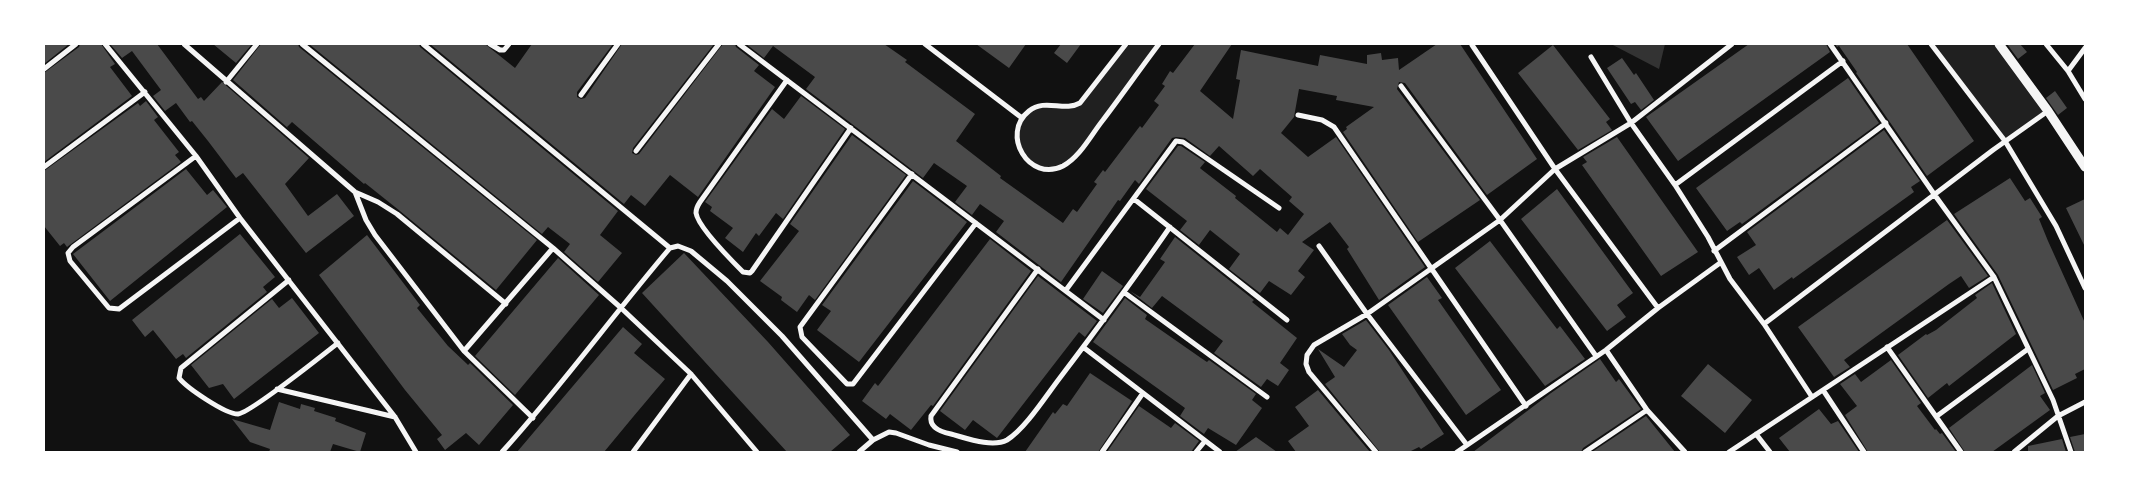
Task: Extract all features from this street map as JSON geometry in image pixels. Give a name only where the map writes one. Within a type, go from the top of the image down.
[{"type":"street","points":[[44,69],[76,44]]},
{"type":"street","points":[[105,44],[196,156],[240,218],[396,417],[416,452]]},
{"type":"street","points":[[184,44],[355,192],[378,202],[397,214],[506,304]]},
{"type":"street","points":[[226,82],[257,44]]},
{"type":"street","points":[[302,44],[553,248],[620,307],[691,374],[757,452]]},
{"type":"street","points":[[423,44],[670,248]]},
{"type":"street","points":[[490,44],[500,50],[504,50],[509,44]]},
{"type":"street","points":[[581,95],[618,44]]},
{"type":"street","points":[[636,151],[719,44]]},
{"type":"street","points":[[739,44],[1104,320]]},
{"type":"street","points":[[924,44],[1022,118]]},
{"type":"street","points":[[1126,44],[1080,103],[1074,106],[1046,104],[1036,106],[1022,118],[1016,135],[1026,160],[1043,168],[1061,167],[1069,162],[1084,146],[1159,44]]},
{"type":"street","points":[[1376,452],[1309,372],[1306,364],[1307,355],[1314,345],[1367,314],[1500,220],[1555,169],[1631,123],[1732,44]]},
{"type":"street","points":[[1830,44],[1994,277],[2053,400],[2071,452]]},
{"type":"street","points":[[1931,44],[2005,141],[2056,226],[2085,288]]},
{"type":"street","points":[[1999,44],[2048,111],[2085,167]]},
{"type":"street","points":[[2046,44],[2068,71],[2085,99]]},
{"type":"street","points":[[1472,45],[1555,169],[1658,308]]},
{"type":"street","points":[[2068,71],[2085,48]]},
{"type":"street","points":[[1591,57],[1631,123],[1675,185],[1708,237],[1720,263],[1743,299],[1764,324],[1812,397]]},
{"type":"street","points":[[1675,185],[1843,61]]},
{"type":"street","points":[[787,80],[698,204],[696,214],[718,246],[743,272],[750,273],[850,128]]},
{"type":"street","points":[[1401,86],[1500,220],[1596,356]]},
{"type":"street","points":[[44,167],[144,92]]},
{"type":"street","points":[[1764,324],[1934,194],[2048,111]]},
{"type":"street","points":[[1298,114],[1322,120],[1334,127],[1526,406]]},
{"type":"street","points":[[1714,251],[1886,124]]},
{"type":"street","points":[[1066,290],[1173,144],[1181,141],[1279,208]]},
{"type":"street","points":[[196,156],[70,250],[70,261],[87,284],[109,308],[119,310],[240,218]]},
{"type":"street","points":[[912,174],[800,327],[800,334],[822,360],[847,384],[853,384],[976,223]]},
{"type":"street","points":[[355,192],[366,220],[375,235],[464,351],[533,418]]},
{"type":"street","points":[[1134,199],[1287,320]]},
{"type":"street","points":[[1038,269],[931,416],[930,421],[941,432],[994,443],[1006,440],[1027,421],[1125,293],[1170,228]]},
{"type":"street","points":[[502,452],[533,418],[620,307],[670,248],[678,246],[691,251],[727,281],[782,336],[873,440]]},
{"type":"street","points":[[1320,246],[1367,314],[1467,445]]},
{"type":"street","points":[[464,351],[553,248]]},
{"type":"street","points":[[1457,452],[1606,350],[1658,308],[1720,263]]},
{"type":"street","points":[[1730,452],[1994,277]]},
{"type":"street","points":[[289,280],[179,371],[179,378],[210,402],[232,413],[241,413],[277,389],[338,343]]},
{"type":"street","points":[[1125,293],[1267,396]]},
{"type":"street","points":[[1083,347],[1220,452]]},
{"type":"street","points":[[1887,347],[1962,452]]},
{"type":"street","points":[[1937,416],[2028,349]]},
{"type":"street","points":[[1606,350],[1647,410],[1685,452]]},
{"type":"street","points":[[633,452],[691,374]]},
{"type":"street","points":[[277,389],[396,417]]},
{"type":"street","points":[[1823,390],[1864,452]]},
{"type":"street","points":[[1102,452],[1143,393]]},
{"type":"street","points":[[2014,452],[2058,416],[2085,402]]},
{"type":"street","points":[[1585,452],[1647,410]]},
{"type":"street","points":[[859,452],[873,440],[888,432],[957,452]]},
{"type":"street","points":[[1756,434],[1770,452]]},
{"type":"street","points":[[1196,452],[1205,441]]},
{"type":"street","points":[[927,452],[929,445]]},
{"type":"shaded area","points":[[1126,44],[1159,44],[1074,157],[1061,165],[1051,168],[1045,168],[1026,160],[1018,136],[1018,131],[1023,121],[1037,106],[1074,106]]},
{"type":"shaded area","points":[[1611,44],[1665,44],[1659,69]]},
{"type":"shaded area","points":[[1931,44],[1999,44],[2048,111],[2005,141]]},
{"type":"building","points":[[44,44],[69,44],[44,64]]},
{"type":"building","points":[[80,44],[101,44],[115,64],[110,67],[132,96],[44,162],[44,73],[79,47]]},
{"type":"building","points":[[110,44],[157,44],[198,99],[201,97],[204,101],[222,82],[309,158],[285,184],[308,216],[337,194],[354,216],[306,253],[243,173],[236,178],[176,103],[165,111],[153,96],[161,90],[132,51],[122,58]]},
{"type":"building","points":[[213,44],[252,44],[236,63]]},
{"type":"building","points":[[261,44],[298,44],[299,47],[537,240],[496,290],[364,184],[292,122],[287,127],[289,129],[233,80]]},
{"type":"building","points":[[309,44],[419,44],[420,47],[618,211],[600,235],[622,253],[598,282],[564,252],[570,244],[548,227],[542,234]]},
{"type":"building","points":[[430,44],[485,44],[515,68],[532,44],[613,44],[577,92],[577,97],[581,99],[585,98],[622,44],[714,44],[633,148],[632,153],[636,155],[639,154],[723,44],[735,44],[736,47],[759,65],[754,71],[775,87],[698,197],[670,175],[645,206],[631,195],[624,204]]},
{"type":"building","points":[[746,44],[884,44],[975,114],[956,141],[1001,176],[1000,178],[1063,223],[1073,209],[1077,212],[1097,184],[1094,182],[1103,170],[1105,172],[1140,126],[1142,128],[1159,105],[1154,101],[1165,86],[1162,84],[1170,71],[1173,73],[1195,44],[1232,44],[1200,91],[1233,119],[1240,80],[1236,79],[1241,50],[1318,66],[1320,55],[1367,64],[1367,55],[1381,53],[1382,60],[1398,58],[1399,70],[1437,44],[1460,44],[1537,159],[1487,195],[1405,83],[1399,82],[1397,89],[1480,200],[1418,242],[1343,132],[1347,129],[1346,127],[1374,107],[1336,100],[1337,96],[1299,89],[1294,117],[1281,133],[1308,157],[1336,137],[1425,267],[1379,300],[1347,249],[1349,247],[1330,222],[1302,242],[1314,250],[1298,271],[1305,277],[1291,295],[1269,281],[1260,293],[1229,269],[1240,254],[1210,230],[1199,245],[1180,230],[1187,221],[1146,189],[1178,146],[1181,146],[1205,162],[1201,169],[1236,196],[1235,198],[1277,232],[1280,228],[1288,235],[1304,214],[1289,201],[1292,197],[1260,169],[1253,176],[1219,146],[1210,156],[1185,138],[1176,137],[1172,138],[1139,184],[1135,180],[1120,201],[1118,200],[1061,282],[996,232],[1004,221],[980,204],[972,215],[955,202],[967,186],[934,163],[923,178],[806,89],[815,77],[773,46],[764,58]]},
{"type":"building","points":[[976,44],[1026,44],[1009,68]]},
{"type":"building","points":[[1061,44],[1081,44],[1067,63],[1054,53]]},
{"type":"building","points":[[1749,44],[1826,44],[1830,52],[1678,161],[1646,117]]},
{"type":"building","points":[[1835,44],[1907,44],[1974,141],[1927,176],[1839,46],[1837,47]]},
{"type":"building","points":[[2007,44],[2020,44],[2027,52],[2018,59]]},
{"type":"building","points":[[1553,45],[1610,119],[1606,122],[1612,130],[1578,150],[1518,73]]},
{"type":"building","points":[[1622,58],[1634,75],[1636,73],[1654,100],[1641,110],[1635,102],[1631,104],[1607,68]]},
{"type":"building","points":[[1848,78],[1879,123],[1742,224],[1740,222],[1727,231],[1696,188]]},
{"type":"building","points":[[2055,91],[2067,108],[2058,115],[2046,98]]},
{"type":"building","points":[[801,96],[845,129],[783,219],[776,213],[759,236],[756,233],[743,252],[725,238],[733,228],[710,211],[712,207],[705,202],[772,109],[784,119]]},
{"type":"building","points":[[146,101],[158,117],[154,120],[179,152],[175,155],[181,162],[67,247],[64,243],[60,246],[44,226],[44,171],[138,103],[140,106]]},
{"type":"building","points":[[1884,130],[1920,181],[1911,187],[1914,192],[1793,279],[1792,277],[1774,290],[1759,268],[1749,275],[1737,257],[1756,245],[1747,232]]},
{"type":"building","points":[[852,135],[906,175],[815,300],[809,295],[797,312],[781,300],[782,297],[760,281],[799,231],[790,224]]},
{"type":"building","points":[[1617,137],[1698,252],[1661,276],[1582,165],[1587,162],[1583,157]]},
{"type":"building","points":[[186,169],[207,195],[213,190],[227,207],[110,301],[73,254]]},
{"type":"building","points":[[2010,178],[2025,201],[2030,198],[2042,217],[2039,219],[2085,323],[2085,369],[2075,374],[2077,378],[2053,390],[1998,275],[1954,214]]},
{"type":"building","points":[[913,181],[967,222],[859,362],[817,330],[831,311],[822,305]]},
{"type":"building","points":[[1557,189],[1633,293],[1617,305],[1626,317],[1607,331],[1521,219]]},
{"type":"building","points":[[2085,199],[2085,247],[2066,208]]},
{"type":"building","points":[[1947,220],[1988,276],[1969,288],[1961,276],[1844,360],[1850,367],[1834,377],[1798,327]]},
{"type":"building","points":[[240,234],[275,277],[263,287],[267,292],[186,358],[183,354],[176,359],[153,330],[145,337],[132,320]]},
{"type":"building","points":[[367,235],[420,305],[417,308],[448,346],[468,365],[470,363],[513,405],[479,445],[466,433],[445,450],[437,439],[442,435],[405,390],[319,275]]},
{"type":"building","points":[[1175,237],[1254,300],[1252,302],[1297,338],[1280,363],[1289,370],[1278,386],[1267,379],[1261,387],[1214,353],[1223,341],[1162,296],[1152,308],[1130,291],[1140,297],[1165,262],[1160,259]]},
{"type":"building","points":[[990,239],[1031,271],[933,406],[931,405],[911,430],[890,414],[886,419],[862,401],[875,383],[878,386]]},
{"type":"building","points":[[1490,241],[1557,329],[1560,326],[1585,359],[1545,386],[1455,268]]},
{"type":"building","points":[[684,253],[768,342],[850,435],[830,452],[787,452],[642,293]]},
{"type":"building","points":[[558,258],[599,295],[515,395],[475,356]]},
{"type":"building","points":[[1102,271],[1123,286],[1103,313],[1083,299]]},
{"type":"building","points":[[1038,276],[1097,321],[1085,337],[1079,332],[997,438],[973,420],[965,430],[940,411]]},
{"type":"building","points":[[1427,277],[1442,298],[1438,300],[1501,390],[1466,415],[1388,305]]},
{"type":"building","points":[[1992,283],[2016,334],[1949,386],[1947,383],[1928,398],[1898,355],[1926,334],[1936,330],[1977,298],[1975,295]]},
{"type":"building","points":[[292,298],[319,333],[234,399],[223,384],[209,388],[191,365],[272,299],[279,308]]},
{"type":"building","points":[[1125,298],[1147,315],[1145,319],[1207,362],[1209,360],[1256,394],[1252,400],[1262,408],[1236,445],[1208,428],[1204,434],[1180,416],[1185,408],[1093,342]]},
{"type":"building","points":[[1366,320],[1389,350],[1444,434],[1421,449],[1419,447],[1409,452],[1380,452],[1325,384],[1335,377],[1318,349],[1344,367],[1357,350],[1350,345],[1342,334]]},
{"type":"building","points":[[623,327],[642,344],[634,353],[665,379],[604,452],[517,452]]},
{"type":"building","points":[[1600,359],[1616,382],[1619,379],[1641,409],[1583,448],[1581,452],[1473,452],[1551,393]]},
{"type":"building","points":[[1891,360],[1921,403],[1917,406],[1935,430],[1940,434],[1942,433],[1956,452],[1868,452],[1845,415],[1857,406],[1840,384],[1855,374],[1861,382]]},
{"type":"building","points":[[1708,364],[1752,400],[1725,433],[1681,396]]},
{"type":"building","points":[[2032,365],[2045,393],[2040,396],[2050,410],[1992,452],[1965,452],[1949,428]]},
{"type":"building","points":[[1090,373],[1132,401],[1098,452],[1025,452],[1053,412],[1055,414],[1063,404],[1067,406]]},
{"type":"building","points":[[1318,390],[1370,452],[1296,452],[1288,441],[1309,426],[1295,407]]},
{"type":"building","points":[[279,402],[300,409],[301,404],[315,408],[314,411],[336,418],[335,421],[366,433],[360,452],[333,444],[330,452],[269,452],[270,449],[250,442],[232,419],[270,430]]},
{"type":"building","points":[[1139,406],[1171,428],[1175,423],[1199,441],[1191,452],[1107,452]]},
{"type":"building","points":[[1819,409],[1831,424],[1838,421],[1859,452],[1790,452],[1779,438]]},
{"type":"building","points":[[1646,416],[1675,452],[1592,452]]},
{"type":"building","points":[[2085,434],[2085,452],[2075,452],[2070,437]]},
{"type":"building","points":[[1256,437],[1277,452],[1235,452]]},
{"type":"building","points":[[2062,439],[2066,452],[2028,452],[2028,446]]}]
